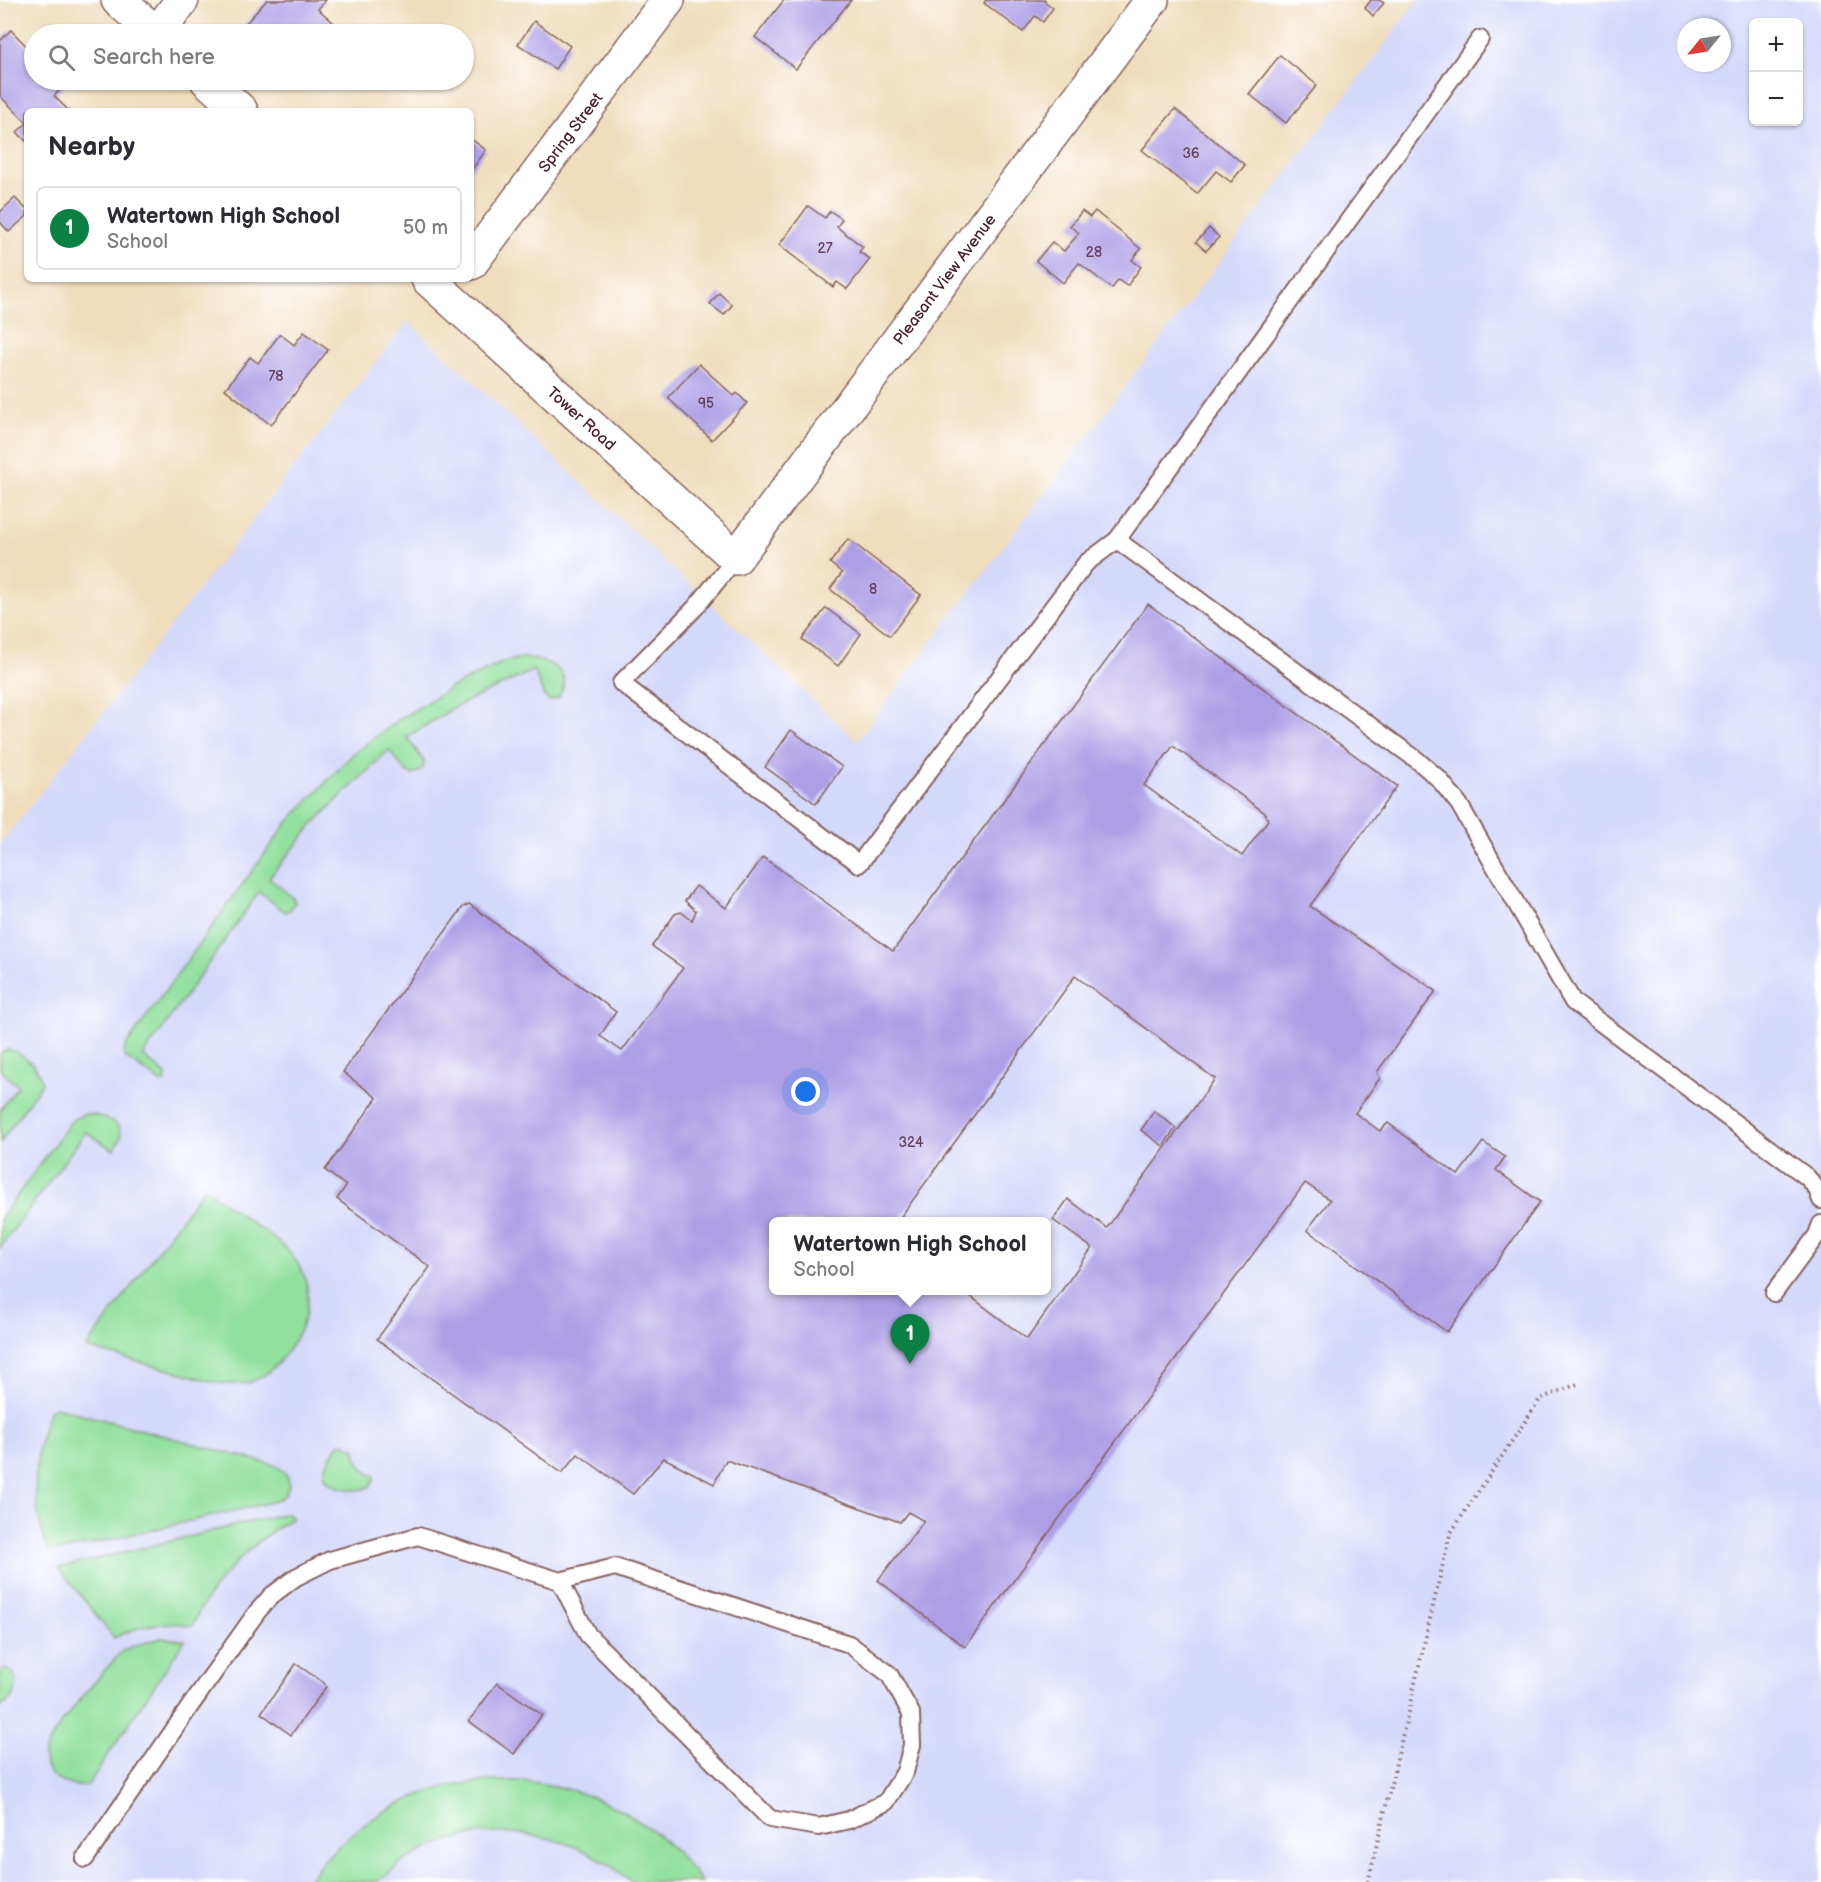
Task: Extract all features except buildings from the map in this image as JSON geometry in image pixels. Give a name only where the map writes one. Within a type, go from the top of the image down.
[{"type":"street","points":[[118,0],[146,24]]},
{"type":"street","points":[[164,24],[182,0]]},
{"type":"street","name":"Spring Street","points":[[474,259],[668,0]]},
{"type":"street","name":"Pleasant View Avenue","points":[[736,558],[1152,0]]},
{"type":"street","points":[[218,90],[239,108]]},
{"type":"street","name":"Tower Road","points":[[444,285],[736,558]]},
{"type":"lane","points":[[736,558],[695,609],[621,683],[859,864],[1086,563],[1117,540],[1480,39]]},
{"type":"lane","points":[[1117,540],[1418,760],[1439,779],[1459,804],[1573,1002],[1807,1177],[1817,1189],[1821,1200]]},
{"type":"lane","points":[[1774,1293],[1817,1235],[1821,1224]]},
{"type":"lane","points":[[85,1859],[257,1612],[271,1596],[296,1576],[330,1560],[418,1536],[560,1581],[615,1567],[849,1644],[889,1674],[910,1713],[912,1745],[905,1772],[886,1802],[849,1820],[819,1827],[770,1819],[588,1635],[560,1581]]},
{"type":"path","points":[[1368,1882],[1450,1534],[1540,1399],[1580,1383]]},
{"type":"shaded area","points":[[1418,0],[1821,0],[1821,1882],[0,1882],[0,845],[408,321],[857,741]]},
{"type":"green space","points":[[522,658],[549,663],[561,673],[564,680],[558,698],[549,701],[544,696],[534,670],[455,707],[407,737],[424,761],[423,769],[413,775],[407,773],[389,750],[316,821],[269,878],[293,898],[295,902],[290,910],[285,912],[259,892],[143,1056],[165,1074],[166,1080],[162,1083],[125,1057],[127,1044],[287,823],[353,754],[398,720],[452,687],[506,661]]},
{"type":"green space","points":[[8,1049],[30,1062],[41,1077],[42,1083],[0,1143],[0,1110],[18,1086],[0,1070],[0,1054]]},
{"type":"green space","points":[[84,1114],[101,1116],[117,1125],[121,1136],[114,1149],[86,1132],[0,1248],[0,1219],[72,1120]]},
{"type":"green space","points":[[204,1188],[280,1243],[292,1255],[306,1280],[307,1307],[298,1335],[285,1355],[271,1370],[247,1383],[219,1383],[86,1348]]},
{"type":"green space","points":[[55,1407],[274,1465],[286,1475],[288,1488],[284,1495],[276,1501],[61,1551],[52,1551],[46,1544],[38,1515],[36,1469],[45,1423],[50,1409]]},
{"type":"green space","points":[[343,1443],[356,1449],[361,1466],[375,1476],[371,1486],[360,1490],[350,1490],[327,1481],[325,1470],[327,1464],[339,1444]]},
{"type":"green space","points":[[287,1513],[291,1519],[276,1528],[233,1565],[209,1595],[192,1626],[172,1623],[152,1624],[114,1638],[59,1568]]},
{"type":"green space","points":[[161,1638],[185,1640],[88,1785],[72,1785],[56,1779],[47,1768],[44,1755],[55,1732],[66,1717],[123,1650]]},
{"type":"green space","points":[[4,1669],[13,1672],[16,1688],[9,1701],[0,1707],[0,1671]]},
{"type":"green space","points":[[488,1781],[520,1781],[551,1785],[592,1797],[612,1806],[649,1828],[666,1842],[702,1882],[631,1882],[587,1852],[562,1842],[508,1833],[482,1834],[455,1839],[430,1848],[404,1861],[376,1882],[307,1882],[320,1865],[351,1835],[387,1811],[426,1793],[451,1786]]},
{"type":"place","name":"Watertown High School","points":[[910,1364]]}]
